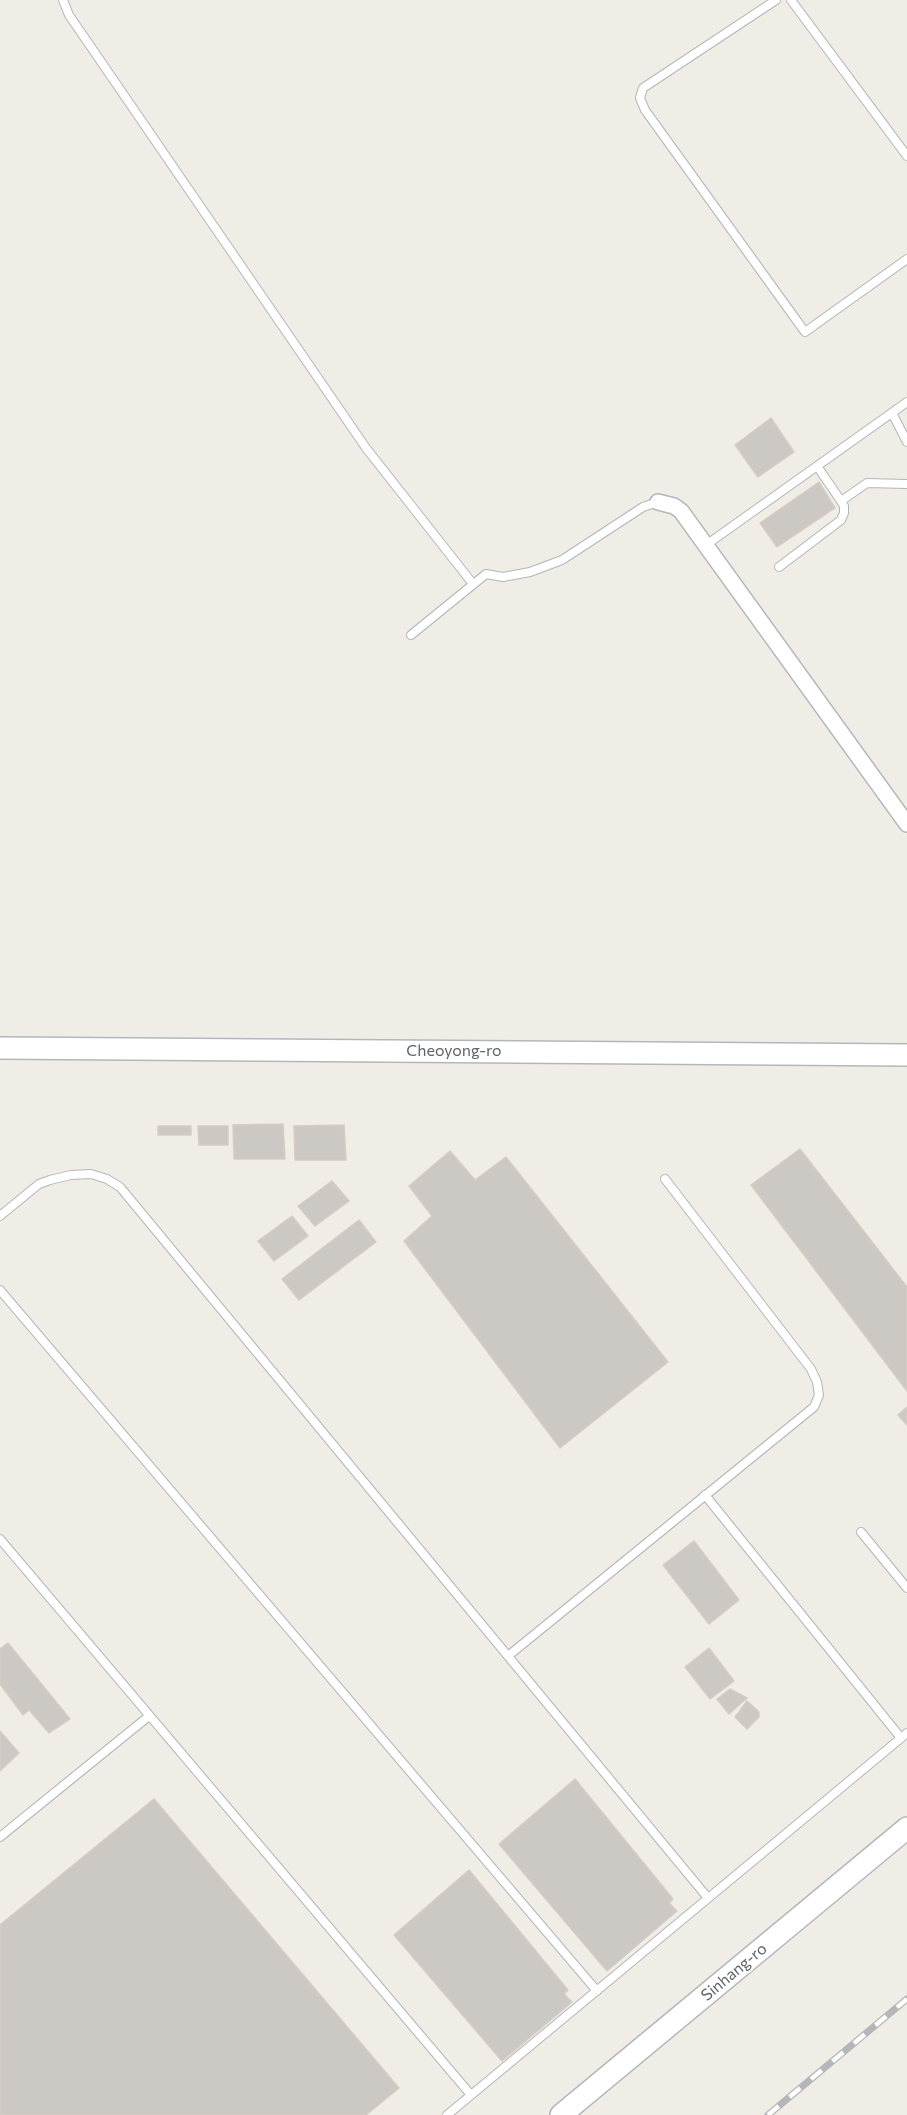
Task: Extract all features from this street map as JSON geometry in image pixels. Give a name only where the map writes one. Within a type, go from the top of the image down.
[{"type":"street","points":[[658,502],[674,506],[681,511],[907,824]]},
{"type":"street","name":"Cheoyong-ro","points":[[0,1048],[907,1055]]},
{"type":"street","name":"Sinhang-ro","points":[[561,2115],[907,1828]]},
{"type":"lane","points":[[63,0],[69,15],[366,448],[473,584]]},
{"type":"lane","points":[[776,0],[643,88],[640,98],[645,110],[805,332],[907,259]]},
{"type":"lane","points":[[791,0],[907,156]]},
{"type":"lane","points":[[706,545],[907,402]]},
{"type":"lane","points":[[892,413],[907,442]]},
{"type":"lane","points":[[779,567],[841,520],[844,513],[844,506],[817,466]]},
{"type":"lane","points":[[841,501],[867,483],[907,484]]},
{"type":"lane","points":[[411,634],[486,574],[503,577],[530,572],[562,560],[643,507],[658,502]]},
{"type":"lane","points":[[0,1216],[39,1184],[50,1180],[71,1175],[91,1174],[107,1179],[120,1187],[708,1898]]},
{"type":"lane","points":[[508,1656],[814,1407],[819,1395],[817,1382],[811,1369],[665,1179]]},
{"type":"lane","points":[[0,1290],[597,1991]]},
{"type":"lane","points":[[447,2115],[904,1736],[705,1496]]},
{"type":"lane","points":[[861,1532],[907,1587]]},
{"type":"lane","points":[[0,1539],[471,2096]]},
{"type":"lane","points":[[0,1837],[149,1716]]},
{"type":"building","points":[[771,418],[794,452],[758,477],[735,445]]},
{"type":"building","points":[[819,482],[835,508],[777,547],[760,523]]},
{"type":"building","points":[[283,1124],[285,1159],[234,1159],[233,1125]]},
{"type":"building","points":[[344,1125],[346,1160],[295,1160],[294,1126]]},
{"type":"building","points":[[158,1126],[191,1126],[191,1135],[158,1135]]},
{"type":"building","points":[[198,1126],[228,1126],[228,1145],[199,1145]]},
{"type":"building","points":[[800,1149],[907,1287],[907,1391],[751,1185]]},
{"type":"building","points":[[450,1151],[475,1180],[506,1157],[668,1362],[560,1448],[404,1241],[432,1216],[409,1186]]},
{"type":"building","points":[[332,1181],[349,1201],[315,1226],[298,1206]]},
{"type":"building","points":[[292,1216],[308,1236],[274,1261],[258,1241]]},
{"type":"building","points":[[359,1220],[376,1242],[299,1300],[282,1279]]},
{"type":"building","points":[[907,1407],[907,1425],[898,1415]]},
{"type":"building","points":[[694,1541],[739,1600],[709,1624],[663,1565]]},
{"type":"building","points":[[8,1643],[70,1719],[49,1733],[29,1710],[23,1715],[0,1684],[0,1649]]},
{"type":"building","points":[[709,1648],[734,1681],[710,1699],[685,1667]]},
{"type":"building","points":[[730,1689],[747,1698],[729,1714],[717,1699]]},
{"type":"building","points":[[747,1701],[759,1712],[759,1717],[747,1729],[735,1717]]},
{"type":"building","points":[[0,1731],[19,1753],[0,1771]]},
{"type":"building","points":[[575,1779],[673,1899],[669,1903],[677,1911],[607,1971],[499,1844]]},
{"type":"building","points":[[154,1799],[399,2088],[366,2115],[0,2115],[0,1925]]},
{"type":"building","points":[[469,1870],[568,1990],[564,1994],[572,2002],[502,2061],[394,1935]]},
{"type":"railway","points":[[768,2115],[907,1999]]}]
